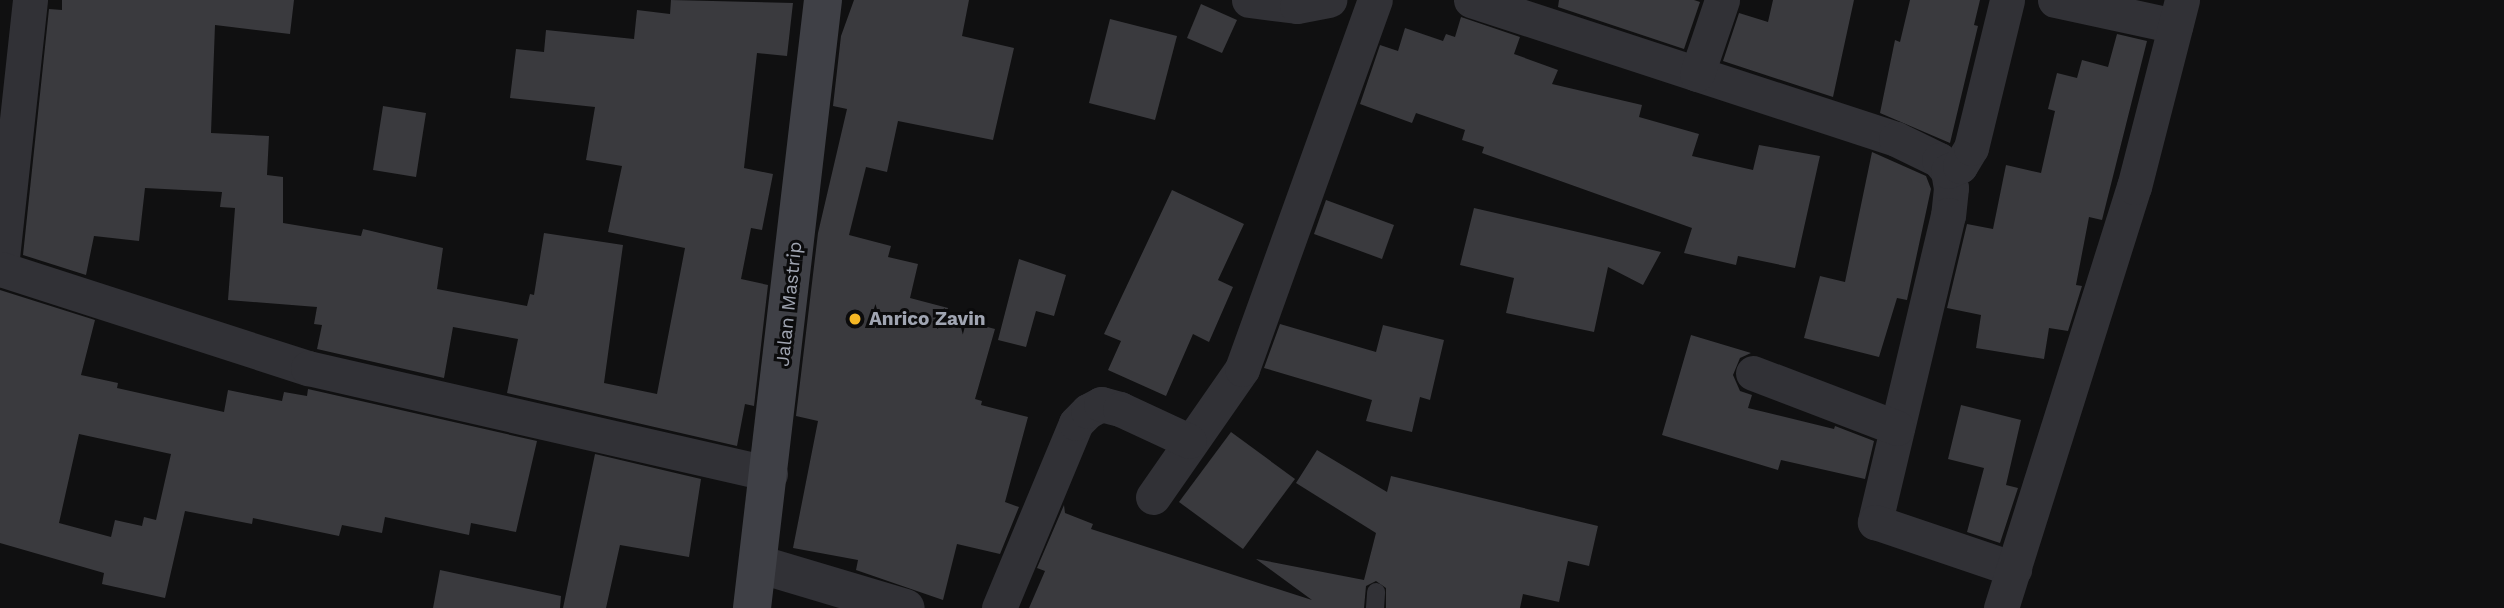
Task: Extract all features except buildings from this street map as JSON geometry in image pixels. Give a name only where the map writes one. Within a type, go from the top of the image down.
[{"type":"main road","name":"Jalan Mastrip","points":[[752,608],[770,474],[823,0]]},
{"type":"street","points":[[30,0],[1,271],[308,368],[770,474]]},
{"type":"street","points":[[1249,0],[1297,6],[1329,0]]},
{"type":"street","points":[[1153,497],[1189,441],[1225,399],[1242,369],[1375,0]]},
{"type":"street","points":[[1471,0],[1896,139],[1939,160],[1948,171],[1948,215],[1875,522],[2014,569]]},
{"type":"street","points":[[1697,74],[1723,0]]},
{"type":"street","points":[[1948,171],[1960,166],[1971,148],[2007,0]]},
{"type":"street","points":[[2001,608],[2134,187],[2178,13],[2055,0]]},
{"type":"street","points":[[1753,373],[1898,428]]},
{"type":"street","points":[[999,608],[1076,423],[1088,411],[1101,404],[1120,409],[1189,441]]},
{"type":"street","points":[[758,564],[906,608]]},
{"type":"place","name":"Anrico Zavin","points":[[855,319]]}]
